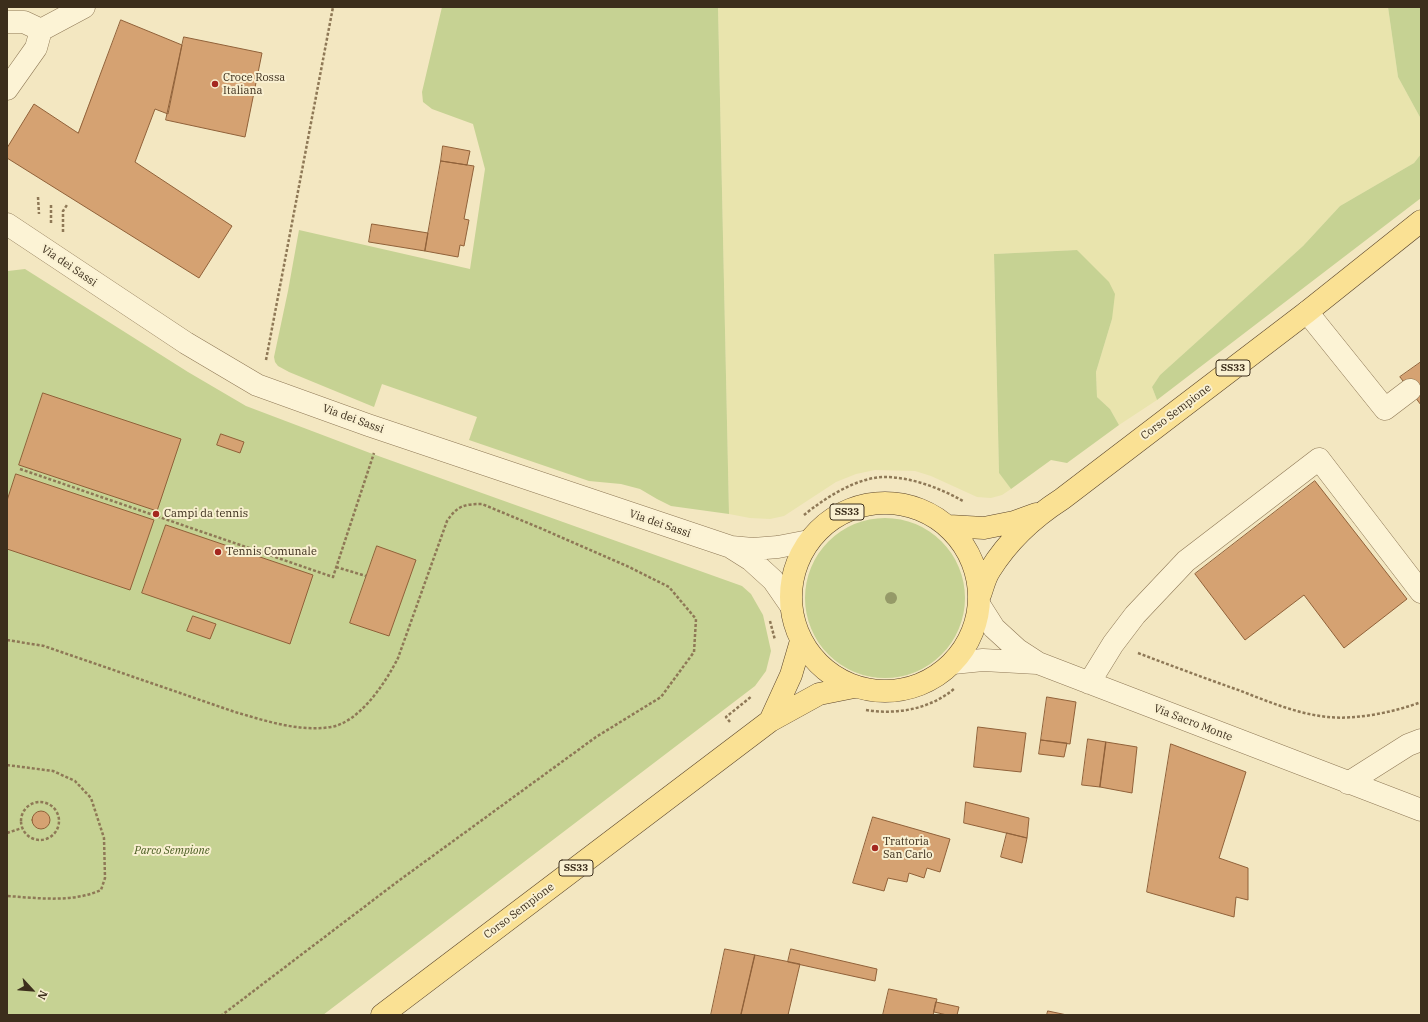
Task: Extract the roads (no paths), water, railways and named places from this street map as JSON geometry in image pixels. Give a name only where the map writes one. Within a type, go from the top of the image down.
[{"type":"main road","name":"Corso Sempione","points":[[1043,512],[1307,312],[1421,221]]},
{"type":"main road","name":"SS33","points":[[854,687],[823,669],[801,641],[791,606],[794,572],[809,541],[838,515],[876,503],[915,507],[949,526],[972,558],[980,600]]},
{"type":"main road","name":"SS33","points":[[949,526],[984,528],[1014,522],[1043,512]]},
{"type":"main road","name":"SS33","points":[[770,721],[819,694],[854,687],[889,692],[924,684],[953,663],[972,637],[980,600],[989,570],[1013,540],[1043,512]]},
{"type":"main road","name":"SS33","points":[[770,721],[791,675],[801,641]]},
{"type":"main road","name":"Corso Sempione","points":[[382,1015],[770,721]]},
{"type":"street","points":[[7,89],[36,48],[41,30],[30,7]]},
{"type":"street","points":[[41,30],[84,7]]},
{"type":"street","points":[[7,22],[24,22],[41,30]]},
{"type":"street","name":"Via dei Sassi","points":[[8,227],[186,344],[256,385],[368,425],[731,548],[751,560],[773,580],[791,606]]},
{"type":"street","points":[[1307,312],[1384,409],[1410,390]]},
{"type":"street","points":[[1089,683],[1113,644],[1135,615],[1186,561],[1319,459],[1421,592]]},
{"type":"street","name":"Via dei Sassi","points":[[731,548],[753,549],[809,541]]},
{"type":"street","name":"Via Sacro Monte","points":[[980,600],[994,628],[1018,650],[1038,663],[1421,810]]},
{"type":"street","name":"Via Sacro Monte","points":[[953,663],[983,660],[1038,663]]},
{"type":"street","points":[[1348,783],[1408,745],[1421,740]]},
{"type":"place","name":"Croce Rossa Italiana","points":[[215,84]]},
{"type":"place","name":"Campi da tennis","points":[[156,514]]},
{"type":"place","name":"Tennis Comunale","points":[[218,552]]},
{"type":"place","name":"Trattoria San Carlo","points":[[875,848]]},
{"type":"park label","name":"Parco Sempione","points":[[172,851]]}]
